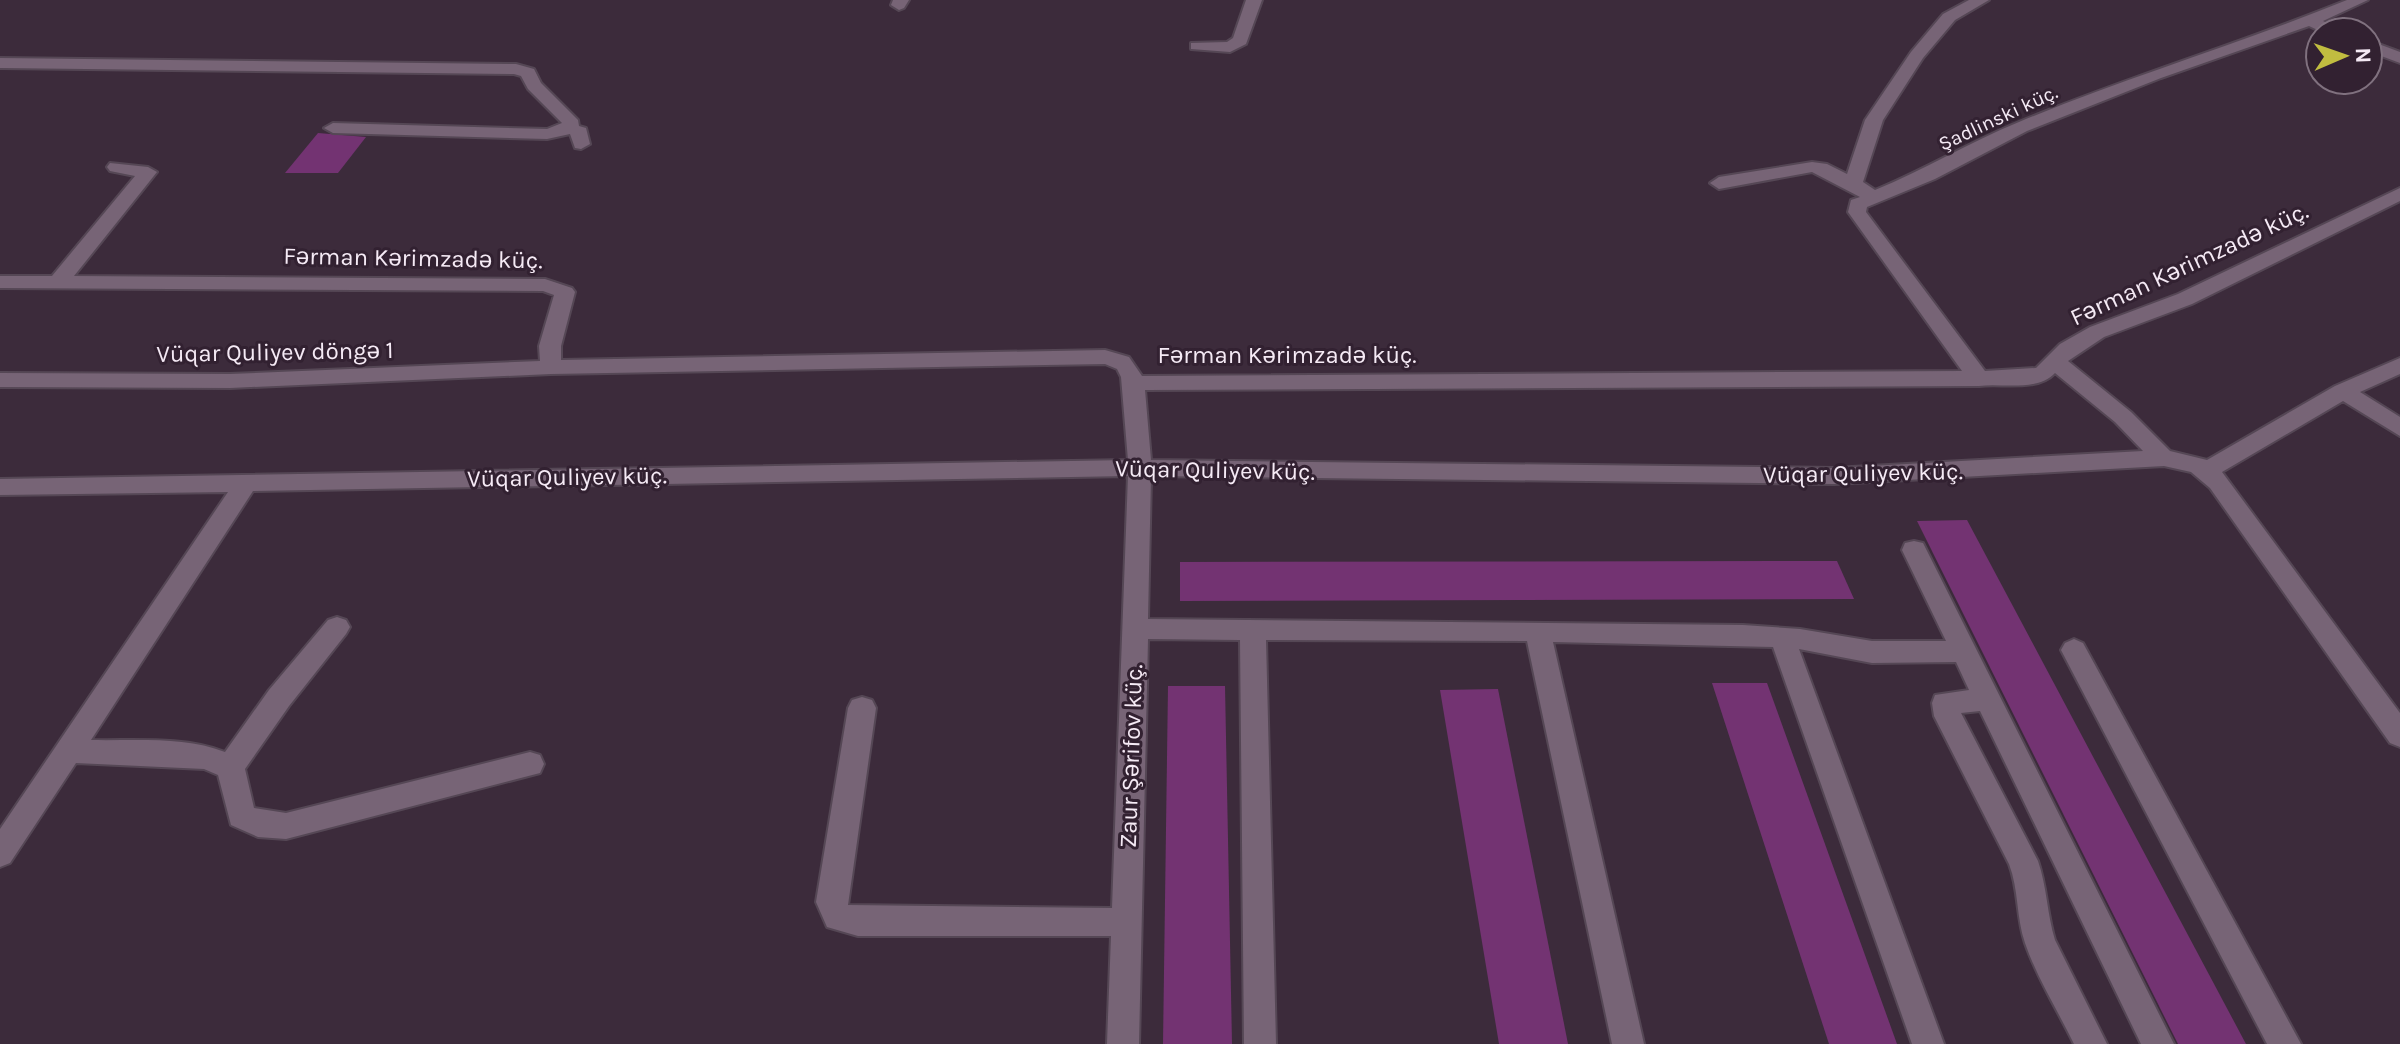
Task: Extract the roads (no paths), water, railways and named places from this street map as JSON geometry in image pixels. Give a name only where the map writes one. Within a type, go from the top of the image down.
[{"type":"street","points":[[1197,46],[1230,47],[1240,41],[1254,0]]},
{"type":"street","points":[[1853,184],[1874,120],[1917,55],[1949,17],[1981,0]]},
{"type":"street","name":"Şadlinski küç.","points":[[2321,16],[2360,0]]},
{"type":"street","name":"Şadlinski küç.","points":[[1871,196],[1929,175],[2021,127],[2155,74],[2304,23]]},
{"type":"street","points":[[0,63],[516,69],[528,73],[540,92],[571,120],[568,128]]},
{"type":"street","points":[[333,128],[547,134],[568,128],[580,132],[581,144]]},
{"type":"street","points":[[59,281],[148,172],[116,167]]},
{"type":"street","points":[[1719,183],[1812,167],[1821,168],[1871,196],[1858,204],[1857,212],[1979,379]]},
{"type":"street","name":"Fərman Kərimzadə küç.","points":[[0,282],[521,284],[556,287],[565,292],[550,346],[551,367],[1105,357],[1121,359],[1129,367],[1133,383],[2023,378],[2043,373],[2067,349],[2097,332],[2185,299],[2400,194]]},
{"type":"street","points":[[2055,362],[2123,417],[2164,458]]},
{"type":"street","points":[[2400,365],[2343,391],[2208,470],[2400,735]]},
{"type":"street","name":"Vüqar Quliyev döngə 1","points":[[0,380],[230,381],[551,367]]},
{"type":"street","name":"Zaur Şərifov küç.","points":[[1123,1044],[1140,468],[1133,383]]},
{"type":"street","points":[[2343,391],[2400,428]]},
{"type":"street","name":"Vüqar Quliyev küç.","points":[[0,487],[1140,468],[1834,476],[2164,458],[2188,460],[2208,470]]},
{"type":"street","points":[[0,854],[247,482]]},
{"type":"street","points":[[1914,550],[2158,1044]]},
{"type":"street","points":[[337,627],[279,698],[231,767],[241,816],[258,824],[286,826],[530,764]]},
{"type":"street","points":[[1136,629],[1538,631],[1782,637],[1872,652],[1965,651]]},
{"type":"street","points":[[1253,630],[1260,1044]]},
{"type":"street","points":[[1538,631],[1628,1044]]},
{"type":"street","points":[[1782,637],[1928,1044]]},
{"type":"street","points":[[2074,650],[2285,1044]]},
{"type":"street","points":[[1988,699],[1945,703],[1948,716],[2023,861],[2032,886],[2035,924],[2041,944],[2091,1044]]},
{"type":"street","points":[[862,708],[831,902],[838,917],[858,922],[1125,922]]},
{"type":"street","points":[[67,751],[182,754],[206,757],[231,767]]}]
